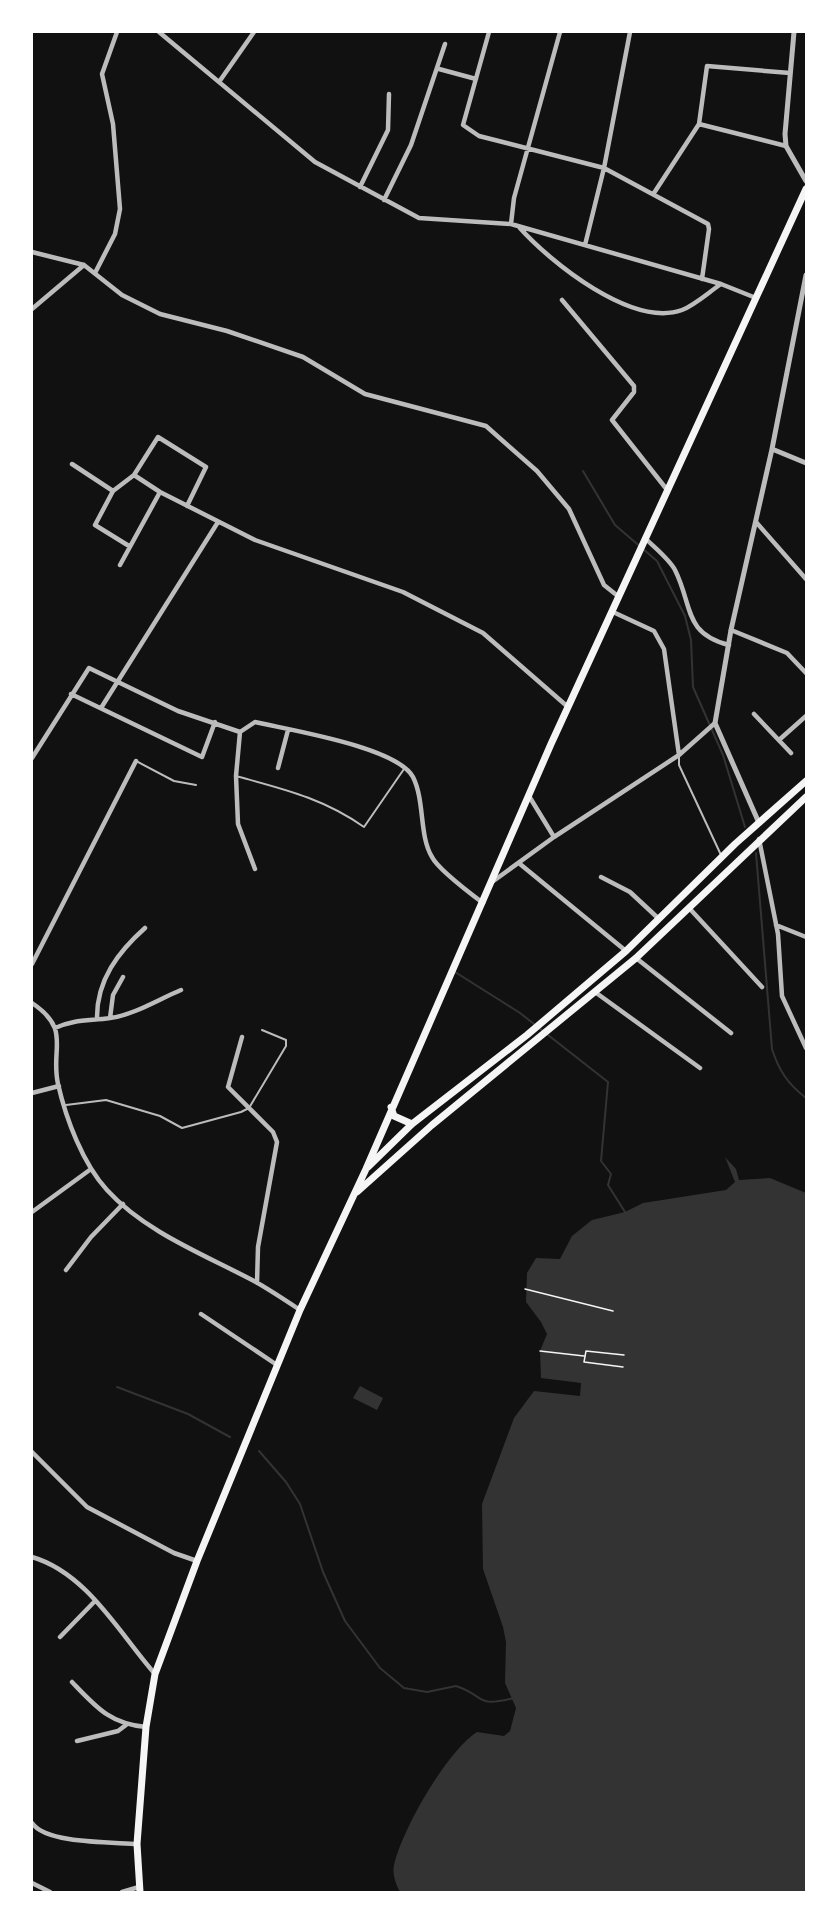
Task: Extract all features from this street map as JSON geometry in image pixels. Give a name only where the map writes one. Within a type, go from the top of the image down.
[{"type":"main road","points":[[139,1890],[137,1844],[146,1727],[155,1674],[197,1561],[300,1310],[366,1169],[392,1105],[568,707],[807,189]]},
{"type":"main road","points":[[366,1169],[412,1124],[527,1035],[626,951],[735,844],[807,781]]},
{"type":"main road","points":[[355,1193],[432,1125],[636,958],[690,909],[759,839],[807,797]]},
{"type":"main road","points":[[392,1105],[394,1116],[412,1124]]},
{"type":"street","points":[[95,273],[115,234],[120,209],[113,124],[102,74],[117,32]]},
{"type":"street","points":[[159,32],[315,162],[419,218],[511,224],[721,284],[756,298]]},
{"type":"street","points":[[219,82],[254,32]]},
{"type":"street","points":[[489,32],[463,125],[479,136],[604,168],[654,193],[709,226],[702,279]]},
{"type":"street","points":[[511,224],[514,198],[560,32]]},
{"type":"street","points":[[585,244],[604,168],[630,32]]},
{"type":"street","points":[[794,32],[789,73],[786,146],[807,182]]},
{"type":"street","points":[[384,200],[404,162],[439,69],[445,44]]},
{"type":"street","points":[[654,193],[699,124],[707,66],[789,73]]},
{"type":"street","points":[[439,69],[476,79]]},
{"type":"street","points":[[360,187],[388,130],[389,94]]},
{"type":"street","points":[[699,124],[786,146]]},
{"type":"street","points":[[519,226],[573,274],[610,299],[633,310],[653,312],[682,310],[721,284]]},
{"type":"street","points":[[32,252],[59,256],[84,265],[122,295],[160,314],[227,331],[303,357],[365,394],[486,426],[537,471],[568,509],[604,585],[619,597]]},
{"type":"street","points":[[32,309],[84,265]]},
{"type":"street","points":[[757,825],[715,723],[731,630],[772,449],[807,275]]},
{"type":"street","points":[[562,300],[634,386],[634,392],[612,420],[668,491]]},
{"type":"street","points":[[129,546],[95,525],[113,491],[134,476],[157,438],[160,437],[206,467],[187,506]]},
{"type":"street","points":[[772,449],[807,463]]},
{"type":"street","points":[[72,464],[113,491]]},
{"type":"street","points":[[134,476],[160,492],[255,540],[403,592],[483,633],[568,707]]},
{"type":"street","points":[[120,565],[160,492]]},
{"type":"street","points":[[101,708],[218,522]]},
{"type":"street","points":[[756,522],[807,579]]},
{"type":"street","points":[[646,539],[674,568],[697,630],[710,640],[729,645]]},
{"type":"street","points":[[613,612],[654,631],[663,649],[679,755]]},
{"type":"street","points":[[731,630],[787,653],[807,673]]},
{"type":"street","points":[[32,758],[89,668],[178,711],[240,732]]},
{"type":"street","points":[[71,694],[202,757],[215,722]]},
{"type":"street","points":[[754,714],[791,753]]},
{"type":"street","points":[[779,740],[807,716]]},
{"type":"street","points":[[240,732],[255,722],[364,748],[405,768],[412,776],[421,804],[432,858],[483,903]]},
{"type":"street","points":[[492,882],[520,864],[554,837],[679,755],[715,723]]},
{"type":"street","points":[[278,768],[288,730]]},
{"type":"street","points":[[240,732],[236,776],[238,824],[255,869]]},
{"type":"street","points":[[32,964],[136,762]]},
{"type":"street","points":[[529,796],[554,837]]},
{"type":"street","points":[[759,839],[776,925],[782,996],[807,1048]]},
{"type":"street","points":[[520,864],[626,951]]},
{"type":"street","points":[[602,877],[630,892],[660,920]]},
{"type":"street","points":[[690,909],[762,987]]},
{"type":"street","points":[[776,925],[807,937]]},
{"type":"street","points":[[96,1017],[104,978],[129,942],[145,928]]},
{"type":"street","points":[[636,958],[731,1033]]},
{"type":"street","points":[[110,1018],[113,995],[123,977]]},
{"type":"street","points":[[55,1028],[67,1022],[96,1017],[110,1018],[181,990]]},
{"type":"street","points":[[595,991],[700,1068]]},
{"type":"street","points":[[32,1003],[44,1012],[55,1028],[59,1040],[59,1086],[78,1143],[91,1169],[108,1191],[172,1238],[256,1283],[300,1310]]},
{"type":"street","points":[[242,1037],[227,1083],[232,1093],[273,1132],[277,1142],[258,1247],[256,1283]]},
{"type":"street","points":[[32,1093],[59,1086]]},
{"type":"street","points":[[32,1212],[91,1169]]},
{"type":"street","points":[[66,1270],[91,1237],[123,1204]]},
{"type":"street","points":[[201,1314],[277,1365]]},
{"type":"street","points":[[32,1452],[87,1507],[174,1553],[197,1561]]},
{"type":"street","points":[[32,1557],[48,1562],[66,1572],[94,1601],[155,1674]]},
{"type":"street","points":[[60,1637],[94,1601]]},
{"type":"street","points":[[72,1682],[104,1714],[126,1725],[146,1727]]},
{"type":"street","points":[[77,1741],[118,1731],[126,1725]]},
{"type":"street","points":[[32,1823],[44,1833],[60,1837],[137,1844]]},
{"type":"street","points":[[32,1883],[50,1893]]},
{"type":"street","points":[[122,1893],[139,1890]]},
{"type":"lane","points":[[679,755],[679,765],[722,858]]},
{"type":"lane","points":[[136,762],[174,781],[196,785]]},
{"type":"lane","points":[[236,776],[295,792],[338,808],[364,827],[405,768]]},
{"type":"lane","points":[[66,1105],[106,1100],[160,1116],[182,1128],[249,1108],[287,1043],[262,1030]]},
{"type":"path","points":[[525,1289],[613,1311]]},
{"type":"path","points":[[540,1350],[585,1356]]},
{"type":"path","points":[[623,1367],[584,1362],[586,1351],[624,1355]]},
{"type":"shaded area","points":[[725,1157],[736,1169],[739,1180],[770,1178],[806,1193],[806,1892],[400,1892],[395,1879],[394,1865],[406,1832],[427,1793],[452,1756],[477,1732],[504,1736],[510,1731],[516,1708],[505,1683],[506,1642],[503,1627],[483,1569],[482,1504],[514,1418],[534,1391],[580,1396],[581,1383],[541,1378],[540,1351],[547,1334],[526,1302],[527,1273],[536,1258],[560,1259],[572,1236],[592,1220],[625,1212],[643,1203],[726,1190],[735,1182]]},
{"type":"shaded area","points":[[360,1386],[383,1398],[377,1410],[353,1398]]},
{"type":"waterway","points":[[583,471],[615,525],[657,561],[685,616],[691,640],[693,687],[723,755],[745,827]]},
{"type":"waterway","points":[[756,853],[772,1049],[785,1076],[806,1098]]},
{"type":"waterway","points":[[455,972],[520,1013],[608,1082],[601,1161],[611,1174],[608,1185],[625,1212]]},
{"type":"waterway","points":[[117,1387],[188,1414],[230,1437]]},
{"type":"waterway","points":[[259,1451],[286,1482],[300,1504],[323,1572],[345,1621],[380,1668],[404,1688],[427,1692],[456,1686],[481,1700],[492,1702],[514,1698]]}]
